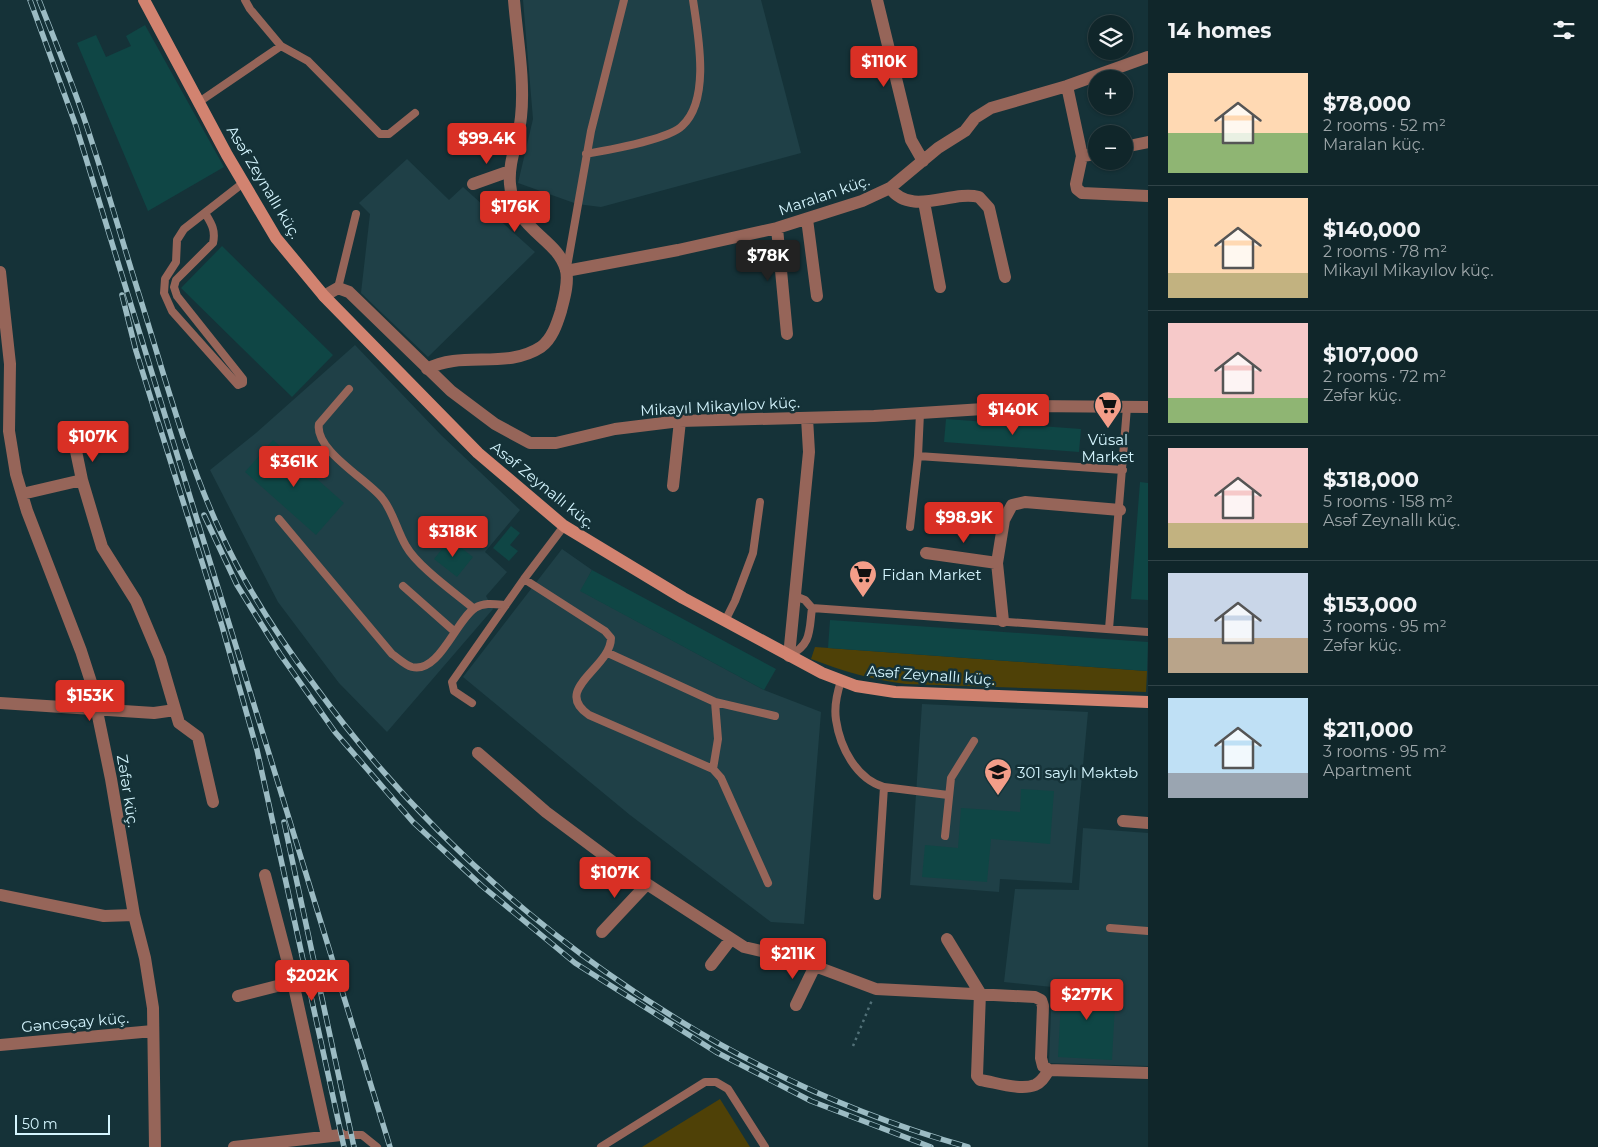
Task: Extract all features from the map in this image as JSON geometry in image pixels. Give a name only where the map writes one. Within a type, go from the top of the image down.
[{"type":"main road","name":"Asəf Zeynallı küç.","points":[[144,0],[243,183],[276,238],[324,296],[446,423],[520,490],[564,526],[612,558],[724,621],[840,681],[875,690],[895,692],[1148,702]]},
{"type":"street","points":[[427,369],[446,362],[498,360],[525,354],[541,346],[550,337],[558,322],[564,298],[566,271],[554,251],[532,231],[518,213],[510,185],[510,172],[521,116],[522,87],[514,0]]},
{"type":"street","points":[[877,0],[911,140],[923,161]]},
{"type":"street","name":"Maralan küç.","points":[[566,271],[678,250],[776,228],[862,202],[890,188],[923,161],[965,131],[983,112],[1067,86],[1148,57]]},
{"type":"street","points":[[1067,86],[1082,156],[1076,184],[1077,189],[1082,193],[1148,196]]},
{"type":"street","points":[[1133,146],[1148,142]]},
{"type":"street","points":[[1082,156],[1088,155]]},
{"type":"street","points":[[473,184],[510,172]]},
{"type":"street","points":[[890,188],[897,198],[924,202],[972,195],[985,202],[1005,277]]},
{"type":"street","points":[[924,202],[940,287]]},
{"type":"street","points":[[807,219],[817,296]]},
{"type":"street","points":[[776,228],[787,334]]},
{"type":"street","name":"Zəfər küç.","points":[[0,272],[10,364],[9,431],[22,494],[82,652],[96,708],[134,915],[151,988],[155,1147]]},
{"type":"street","points":[[324,296],[338,288]]},
{"type":"street","name":"Mikayıl Mikayılov küç.","points":[[338,288],[349,292],[452,391],[495,424],[530,443],[556,443],[615,429],[680,421],[807,418],[1028,406],[1148,407]]},
{"type":"street","points":[[789,656],[809,452],[807,418]]},
{"type":"street","points":[[674,486],[680,421]]},
{"type":"street","points":[[76,451],[82,480],[102,547],[136,601],[160,658],[180,723],[198,737],[213,802]]},
{"type":"street","points":[[22,494],[82,480]]},
{"type":"street","points":[[1002,621],[998,563],[1004,520],[1008,509],[1017,502],[1120,510]]},
{"type":"street","points":[[926,553],[998,563]]},
{"type":"street","points":[[0,703],[154,713],[175,710]]},
{"type":"street","points":[[478,753],[546,812],[613,862],[731,939],[754,951],[782,956],[815,966],[876,989],[1027,995],[1041,1000],[1043,1006],[1041,1058],[1043,1066],[1049,1070],[1148,1074]]},
{"type":"street","points":[[1123,821],[1148,823]]},
{"type":"street","points":[[265,875],[293,982],[328,1142]]},
{"type":"street","points":[[602,932],[647,884]]},
{"type":"street","points":[[0,895],[104,916],[134,915]]},
{"type":"street","points":[[711,965],[731,939]]},
{"type":"street","points":[[947,939],[980,993],[977,1076],[980,1080],[1025,1086],[1035,1085],[1042,1080],[1049,1070]]},
{"type":"street","points":[[796,1005],[815,966]]},
{"type":"street","points":[[238,996],[293,982]]},
{"type":"street","name":"Gəncəçay küç.","points":[[0,1045],[153,1031]]},
{"type":"street","points":[[234,1147],[328,1142],[341,1135]]},
{"type":"lane","points":[[245,0],[250,9],[281,46],[308,61],[380,134],[389,134],[415,113]]},
{"type":"lane","points":[[566,271],[586,154],[615,28],[624,0]]},
{"type":"lane","points":[[586,154],[662,136],[682,127],[697,104],[700,49],[693,0]]},
{"type":"lane","points":[[199,102],[281,46]]},
{"type":"lane","points":[[205,213],[213,226],[215,235],[213,243],[176,280],[174,287],[177,296],[243,379],[243,383],[238,385],[172,311],[164,292],[165,279],[176,262],[179,234],[205,213],[243,183]]},
{"type":"lane","points":[[338,288],[356,214]]},
{"type":"lane","points":[[349,389],[319,424],[318,430],[321,436],[338,460],[382,497],[407,548],[473,608]]},
{"type":"lane","points":[[1109,629],[1127,407]]},
{"type":"lane","points":[[910,526],[918,456],[920,413]]},
{"type":"lane","points":[[918,456],[1123,470]]},
{"type":"lane","points":[[724,621],[735,601],[753,553],[760,502]]},
{"type":"lane","points":[[279,519],[392,654],[411,667],[420,668],[435,659],[473,608],[489,604],[506,605]]},
{"type":"lane","points":[[472,703],[454,691],[452,682],[524,579],[564,526]]},
{"type":"lane","points":[[524,579],[606,631],[611,638],[611,646],[608,653],[578,686],[576,695],[580,709],[589,715],[713,769],[722,778],[768,882]]},
{"type":"lane","points":[[403,586],[455,632]]},
{"type":"lane","points":[[795,596],[805,600],[812,608],[1148,632]]},
{"type":"lane","points":[[789,656],[805,645],[809,633],[812,608]]},
{"type":"lane","points":[[608,653],[715,702],[775,716]]},
{"type":"lane","points":[[840,681],[836,696],[836,720],[846,749],[855,767],[864,777],[874,784],[884,787],[948,795]]},
{"type":"lane","points":[[713,769],[718,739],[715,702]]},
{"type":"lane","points":[[945,836],[951,778],[974,741]]},
{"type":"lane","points":[[877,896],[884,787]]},
{"type":"lane","points":[[1110,928],[1148,931]]},
{"type":"lane","points":[[601,1147],[705,1082],[716,1082],[728,1088],[765,1147]]},
{"type":"lane","points":[[341,1135],[362,1135],[369,1143],[377,1147]]},
{"type":"path","points":[[852,1046],[870,1009],[876,989]]},
{"type":"shaded area","points":[[523,0],[761,0],[801,153],[601,207],[577,204],[518,183],[533,119]]},
{"type":"shaded area","points":[[407,159],[449,200],[463,187],[535,252],[428,357],[361,293],[370,214],[359,203]]},
{"type":"shaded area","points":[[355,345],[441,435],[520,510],[485,552],[507,572],[486,596],[493,609],[387,732],[339,683],[278,602],[210,470],[256,433]]},
{"type":"shaded area","points":[[562,549],[592,570],[581,591],[764,690],[821,712],[804,924],[771,922],[630,815],[463,677]]},
{"type":"shaded area","points":[[815,647],[1147,671],[1146,692],[906,684],[858,674],[811,659]]},
{"type":"shaded area","name":"301 saylı Məktəb","points":[[922,704],[1088,712],[1072,883],[1000,879],[999,892],[910,885]]},
{"type":"shaded area","points":[[1083,828],[1148,833],[1148,1066],[1049,1063],[1052,987],[1004,982],[1015,889],[1079,890]]},
{"type":"shaded area","points":[[720,1099],[750,1147],[642,1147]]},
{"type":"building","points":[[145,25],[224,167],[148,211],[77,43],[96,35],[106,57],[131,46],[126,36]]},
{"type":"building","points":[[222,246],[333,355],[292,397],[181,288]]},
{"type":"building","points":[[946,419],[1081,429],[1079,452],[944,442]]},
{"type":"building","points":[[273,440],[344,503],[316,535],[245,472]]},
{"type":"building","points":[[1140,482],[1148,483],[1148,600],[1131,599]]},
{"type":"building","points":[[511,526],[520,533],[510,545],[518,551],[509,561],[493,548]]},
{"type":"building","points":[[450,539],[473,557],[457,577],[434,559]]},
{"type":"building","points":[[592,570],[776,669],[764,690],[580,591]]},
{"type":"building","points":[[830,620],[1148,642],[1147,671],[828,648]]},
{"type":"building","points":[[1021,789],[1054,791],[1050,844],[991,839],[987,882],[922,877],[925,845],[958,848],[961,808],[1020,812]]},
{"type":"building","points":[[1062,982],[1116,985],[1112,1060],[1058,1057]]},
{"type":"railway","points":[[30,0],[76,126],[390,1147]]},
{"type":"railway","points":[[39,0],[86,124],[187,449],[221,533],[252,593],[276,631],[315,686],[378,765],[447,839],[523,908],[604,971],[689,1026],[779,1075],[872,1115],[968,1147]]},
{"type":"railway","points":[[122,295],[136,351],[222,626],[257,750],[344,1147]]},
{"type":"railway","points":[[204,515],[237,585],[280,654],[335,732],[413,822],[482,886],[575,963],[716,1052],[811,1101],[931,1147]]},
{"type":"railway","points":[[284,822],[354,1147]]},
{"type":"place","name":"Vüsal Market","points":[[1108,429]]},
{"type":"place","name":"Fidan Market","points":[[863,598]]},
{"type":"place","name":"301 saylı Məktəb","points":[[998,796]]}]
